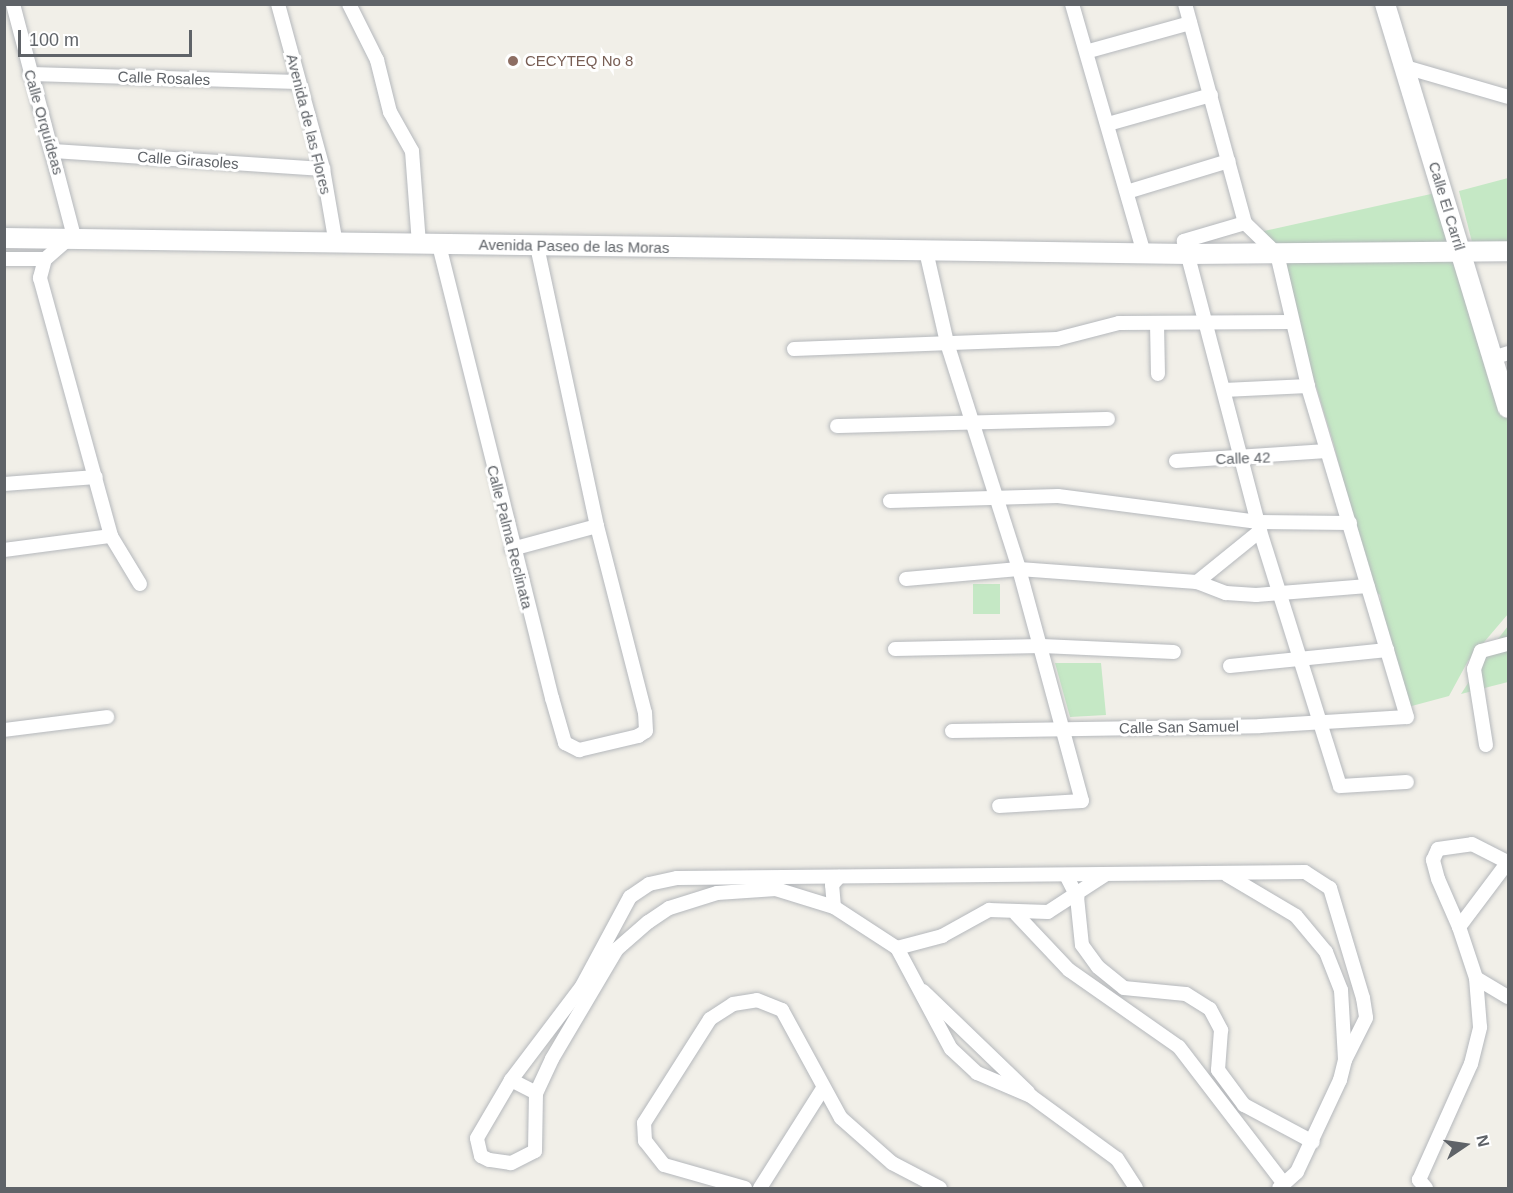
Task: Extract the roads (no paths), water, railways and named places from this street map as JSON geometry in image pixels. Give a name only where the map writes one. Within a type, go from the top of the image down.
[{"type":"main road","name":"Calle El Carril","points":[[1386,4],[1461,250],[1501,356],[1509,408]]},
{"type":"main road","name":"Avenida Paseo de las Moras","points":[[4,238],[71,241],[1188,254],[1509,251]]},
{"type":"street","name":"Calle Orquídeas","points":[[13,4],[30,74],[53,151],[71,241]]},
{"type":"street","name":"Avenida de las Flores","points":[[278,4],[323,169],[336,243]]},
{"type":"street","points":[[349,4],[377,60],[390,112],[412,151],[419,245]]},
{"type":"street","points":[[1072,4],[1089,51],[1108,124],[1130,191],[1144,253]]},
{"type":"street","points":[[1185,4],[1245,223],[1251,235],[1277,254],[1291,322],[1308,386],[1387,650],[1299,656],[1230,666]]},
{"type":"street","points":[[1089,51],[1190,23]]},
{"type":"street","points":[[1404,67],[1509,97]]},
{"type":"street","name":"Calle Rosales","points":[[30,74],[299,82]]},
{"type":"street","points":[[1108,124],[1211,95]]},
{"type":"street","name":"Calle Girasoles","points":[[53,151],[323,169]]},
{"type":"street","points":[[1130,191],[1229,161]]},
{"type":"street","points":[[1245,223],[1184,241],[1259,526],[1340,786],[1407,782]]},
{"type":"street","points":[[4,259],[45,259],[71,241]]},
{"type":"street","name":"Calle Palma Reclinata","points":[[439,245],[512,549],[565,743],[579,750],[646,730],[597,526]]},
{"type":"street","points":[[512,549],[597,526],[537,246]]},
{"type":"street","points":[[926,250],[947,343],[1020,570],[1082,801],[999,806]]},
{"type":"street","points":[[45,259],[40,278],[111,536],[140,584]]},
{"type":"street","points":[[794,349],[1057,339],[1119,323],[1207,326],[1291,322]]},
{"type":"street","points":[[1157,323],[1158,374]]},
{"type":"street","points":[[1224,390],[1308,386]]},
{"type":"street","points":[[837,426],[973,420],[1108,419]]},
{"type":"street","name":"Calle 42","points":[[1176,461],[1242,459],[1327,451]]},
{"type":"street","points":[[4,484],[96,477]]},
{"type":"street","points":[[890,501],[996,498],[1135,502],[1259,526],[1350,523]]},
{"type":"street","points":[[1197,582],[1259,526]]},
{"type":"street","points":[[4,550],[111,536]]},
{"type":"street","points":[[906,579],[1020,570],[1197,582],[1226,593],[1282,595],[1368,586]]},
{"type":"street","points":[[1486,745],[1474,669],[1481,651],[1509,644]]},
{"type":"street","points":[[895,649],[1042,646],[1174,652]]},
{"type":"street","name":"Calle San Samuel","points":[[952,731],[1064,727],[1320,724],[1407,717],[1387,650]]},
{"type":"street","points":[[4,730],[107,717]]},
{"type":"street","points":[[1420,1186],[1471,1064],[1480,1028],[1476,978],[1459,927],[1438,879],[1433,860],[1438,849],[1472,844],[1508,862],[1459,927]]},
{"type":"street","points":[[1271,899],[1277,872]]},
{"type":"street","points":[[1016,914],[1069,970],[1179,1047],[1281,1186],[1313,1142],[1345,1060],[1366,1018],[1330,888],[1305,872],[678,878],[649,884],[621,910],[582,986],[511,1080],[477,1138],[481,1156],[511,1163],[534,1151],[536,1094],[617,949],[669,908],[717,893],[776,889],[834,907],[897,948],[921,989],[930,1018],[951,1049],[977,1073],[1031,1096]]},
{"type":"street","points":[[1225,874],[1271,899],[1296,916],[1326,952],[1341,990],[1345,1060]]},
{"type":"street","points":[[1066,875],[1077,897],[1082,945],[1098,967],[1124,988],[1186,994],[1210,1009],[1221,1030],[1218,1070],[1244,1105],[1313,1142]]},
{"type":"street","points":[[897,948],[942,936],[989,910],[1016,914],[1048,912],[1077,897],[1105,875]]},
{"type":"street","points":[[834,907],[831,894],[839,877]]},
{"type":"street","points":[[1326,952],[1346,940]]},
{"type":"street","points":[[1476,978],[1509,997]]},
{"type":"street","points":[[921,989],[1031,1096],[1117,1159],[1136,1188]]},
{"type":"street","points":[[745,1188],[664,1165],[645,1141],[647,1113],[675,1080],[710,1019],[744,1001],[782,1010],[806,1046],[822,1090],[841,1118],[892,1163],[940,1188]]},
{"type":"street","points":[[511,1080],[536,1094]]},
{"type":"street","points":[[760,1188],[822,1090]]},
{"type":"place","name":"CECYTEQ No 8","points":[[513,61]]}]
